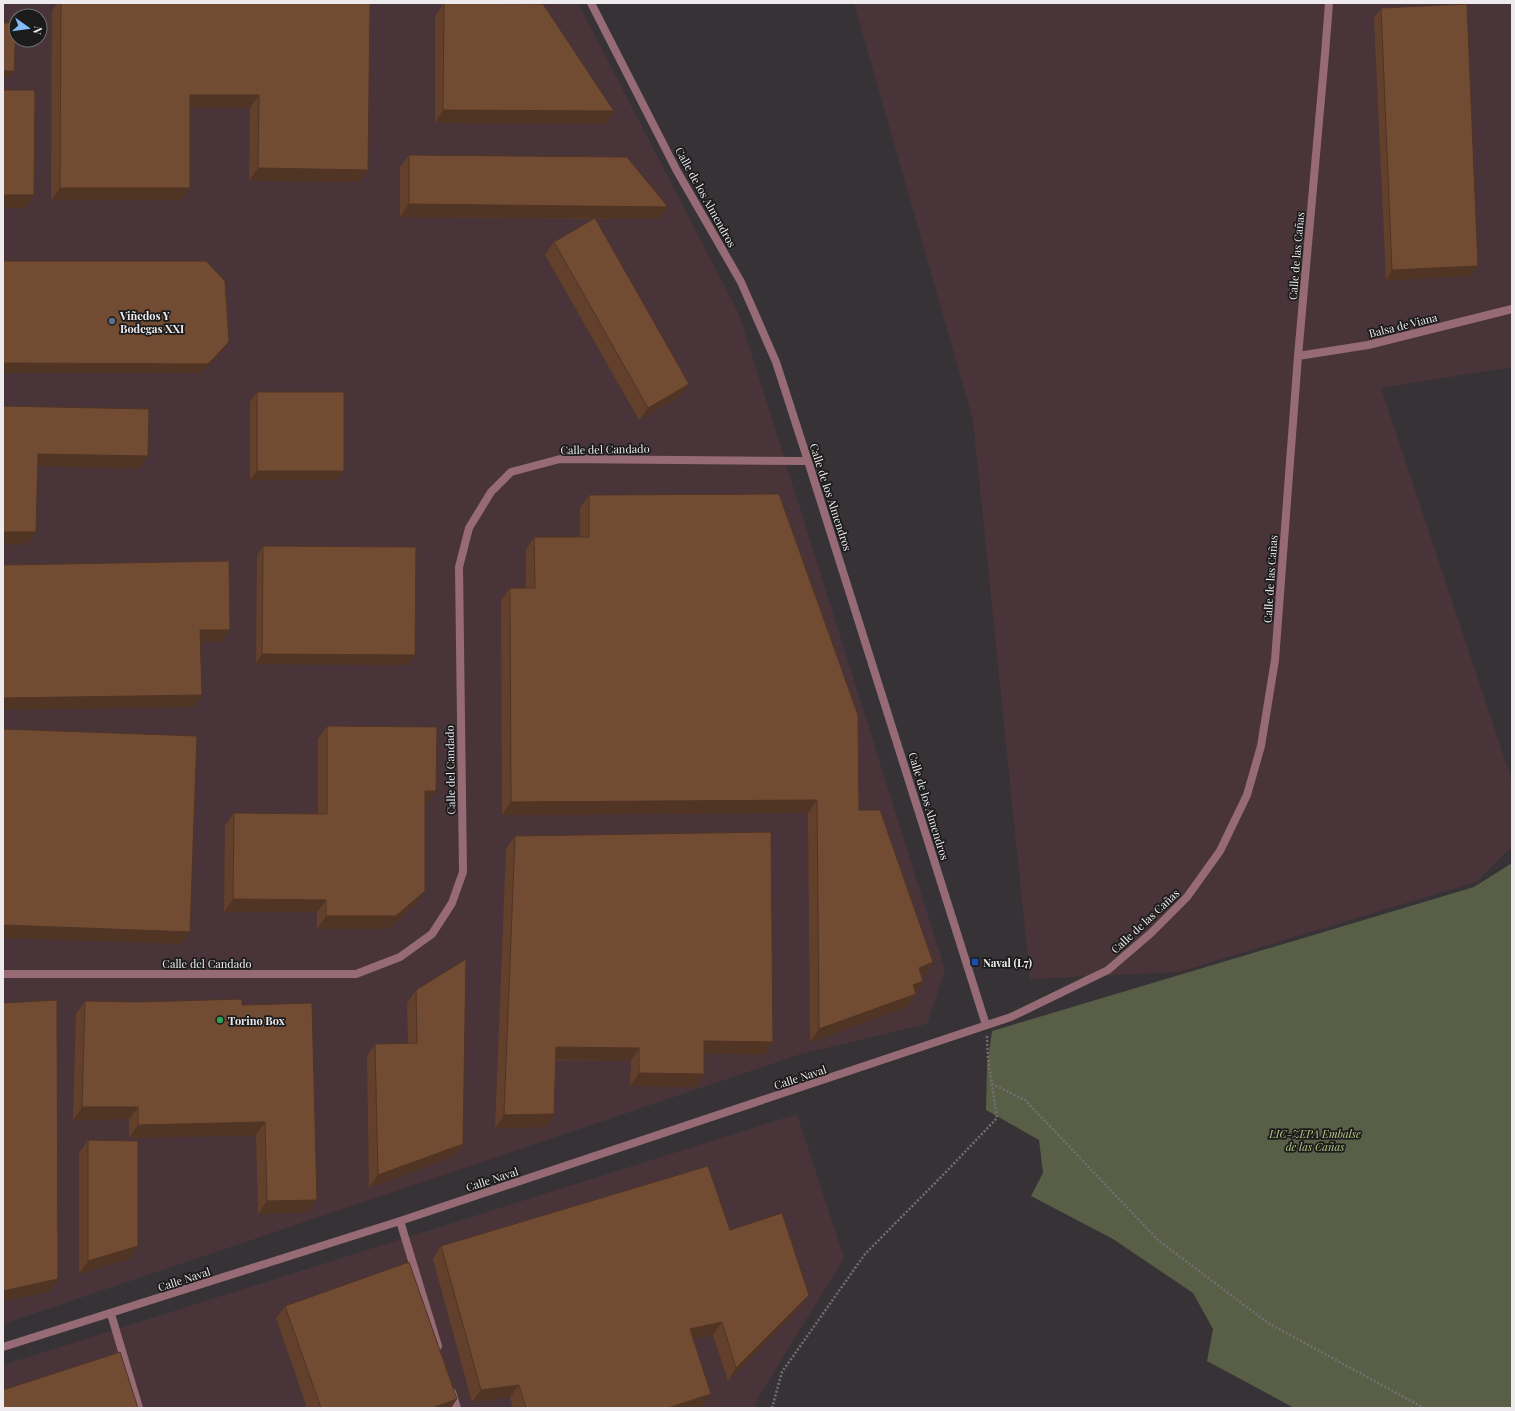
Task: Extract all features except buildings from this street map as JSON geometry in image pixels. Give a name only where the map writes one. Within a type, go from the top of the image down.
[{"type":"street","name":"Calle de los Almendros","points":[[591,3],[678,171],[741,282],[776,362],[986,1025]]},
{"type":"street","name":"Calle de las Cañas","points":[[986,1025],[1011,1017],[1108,970],[1151,933],[1187,897],[1220,851],[1247,795],[1261,746],[1275,660],[1298,356],[1329,3]]},
{"type":"street","name":"Balsa de Viana","points":[[1298,356],[1368,345],[1512,309]]},
{"type":"street","name":"Calle del Candado","points":[[3,974],[356,974],[400,957],[432,934],[452,903],[463,872],[459,567],[469,528],[491,492],[511,472],[560,459],[808,461]]},
{"type":"street","name":"Calle Naval","points":[[3,1348],[400,1221],[986,1025]]},
{"type":"street","points":[[400,1221],[441,1356]]},
{"type":"street","points":[[111,1314],[139,1408]]},
{"type":"street","points":[[450,1386],[457,1408]]},
{"type":"path","points":[[772,1408],[782,1372],[865,1254],[997,1118],[988,1059],[986,1025]]},
{"type":"path","points":[[992,1084],[1025,1100],[1159,1241],[1262,1319],[1424,1408]]},
{"type":"shaded area","points":[[3,3],[578,3],[739,314],[945,970],[927,1024],[801,1054],[3,1324]]},
{"type":"shaded area","points":[[854,3],[1512,3],[1512,367],[1381,388],[1512,781],[1512,847],[1476,882],[1179,972],[1030,979],[973,420]]},
{"type":"shaded area","points":[[797,1114],[844,1258],[759,1396],[755,1408],[3,1408],[3,1365]]},
{"type":"green space","name":"LIC-ZEPA Embalse de las Cañas","points":[[1512,863],[1512,1408],[1294,1408],[1207,1361],[1213,1329],[1193,1293],[1113,1239],[1031,1196],[1043,1173],[1039,1140],[986,1110],[987,1066],[992,1031],[1474,887]]},
{"type":"place","name":"Viñedos Y Bodegas XXI","points":[[112,321]]},
{"type":"place","name":"Naval (L7)","points":[[975,962]]},
{"type":"place","name":"Torino Box","points":[[220,1020]]}]
